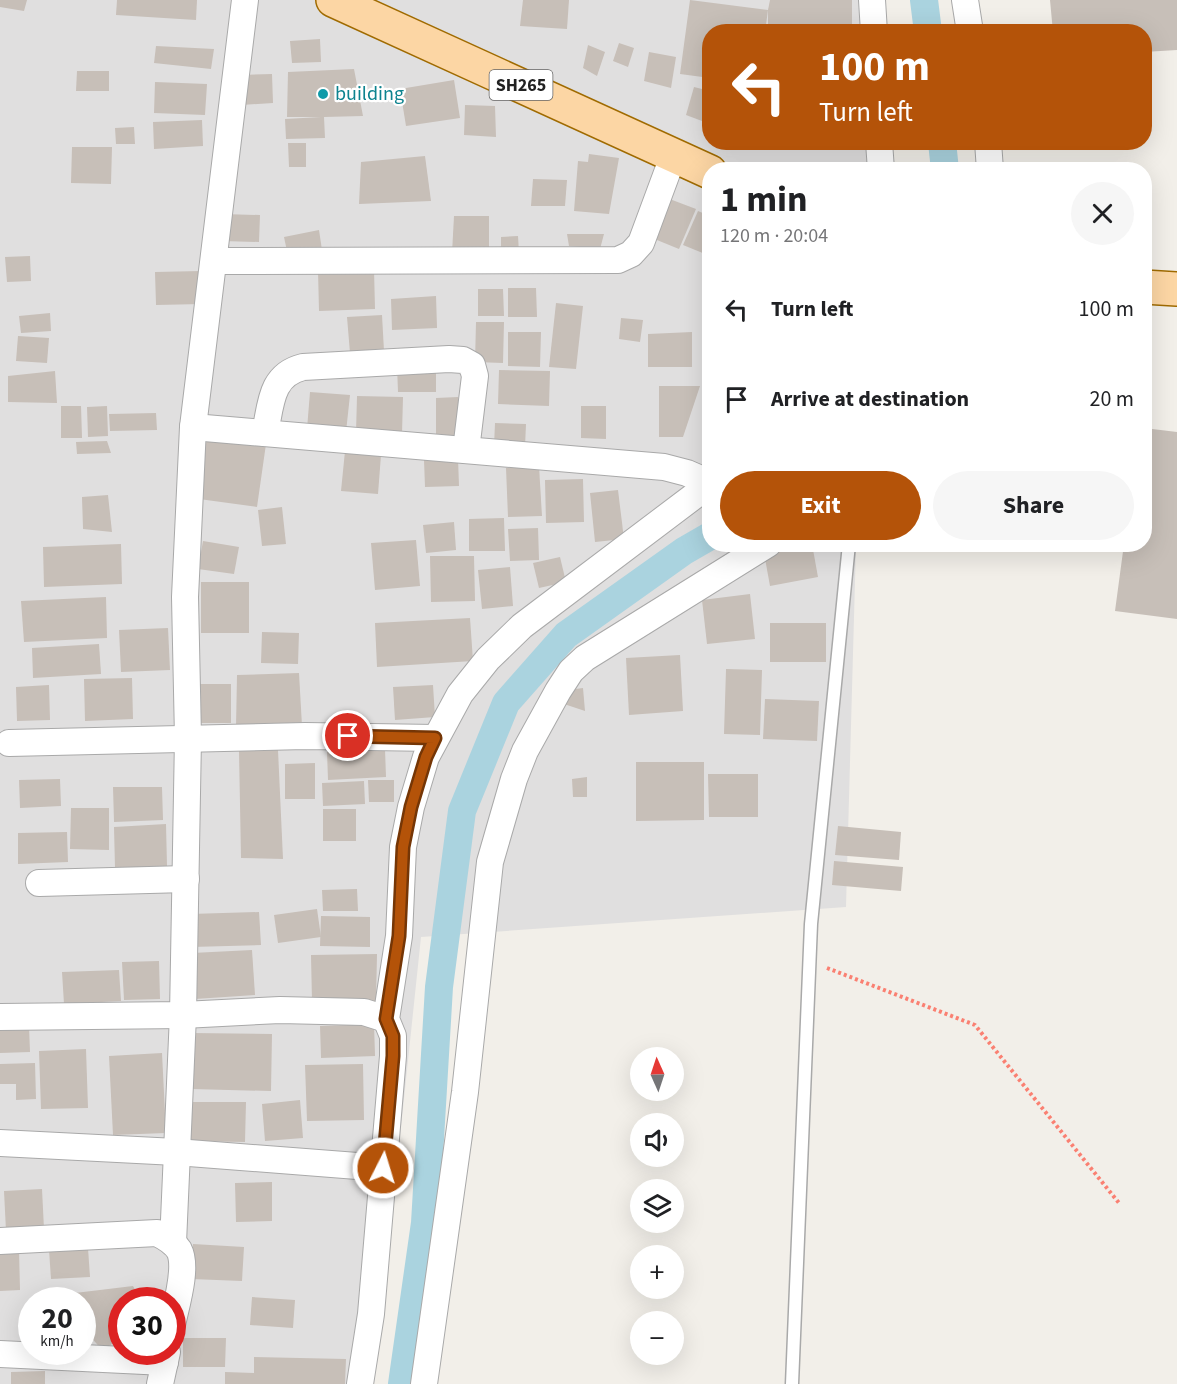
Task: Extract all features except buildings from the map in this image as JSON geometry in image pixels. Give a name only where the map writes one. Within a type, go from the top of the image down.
[{"type":"main road","name":"SH265","points":[[333,0],[702,168]]},
{"type":"main road","points":[[1152,287],[1177,289]]},
{"type":"street","points":[[172,1243],[183,1015],[188,738],[185,597],[193,427],[245,0]]},
{"type":"street","points":[[872,0],[874,24]]},
{"type":"street","points":[[965,0],[969,24]]},
{"type":"street","points":[[214,261],[618,261],[631,254],[641,243],[674,154]]},
{"type":"street","points":[[264,433],[275,389],[281,378],[291,370],[303,367],[449,358],[463,360],[472,365],[475,376],[466,450]]},
{"type":"street","points":[[193,427],[664,466],[702,480]]},
{"type":"street","points":[[360,1384],[371,1314],[393,1056],[393,1036],[386,1019],[399,936],[403,847],[411,807],[426,757],[460,693],[488,659],[522,626],[702,490]]},
{"type":"street","points":[[424,1384],[465,1092],[490,862],[514,779],[525,751],[558,691],[571,671],[585,658],[755,552]]},
{"type":"street","points":[[9,744],[305,736],[435,738]]},
{"type":"street","points":[[39,883],[186,879]]},
{"type":"street","points":[[0,1017],[290,1011],[364,1012],[386,1019]]},
{"type":"street","points":[[0,1143],[176,1152],[383,1168]]},
{"type":"street","points":[[0,1241],[157,1233],[180,1251],[182,1276],[180,1287]]},
{"type":"street","points":[[0,1354],[164,1366]]},
{"type":"lane","points":[[792,1384],[810,961],[822,811],[848,552]]},
{"type":"path","points":[[810,961],[975,1025],[1119,1203]]},
{"type":"shaded area","points":[[0,0],[872,0],[871,24],[702,24],[702,150],[867,150],[867,162],[702,162],[702,552],[856,552],[846,907],[421,937],[374,1384],[0,1384]]},
{"type":"waterway","points":[[924,0],[927,24]]},
{"type":"waterway","points":[[943,150],[944,162]]},
{"type":"waterway","points":[[402,1384],[425,1223],[439,987],[462,811],[506,703],[566,635],[702,541]]},
{"type":"place","name":"building","points":[[323,94]]},
{"type":"route","points":[[348,736],[435,738],[426,757],[411,807],[403,847],[399,936],[386,1019],[393,1036],[393,1056],[383,1168]]}]
